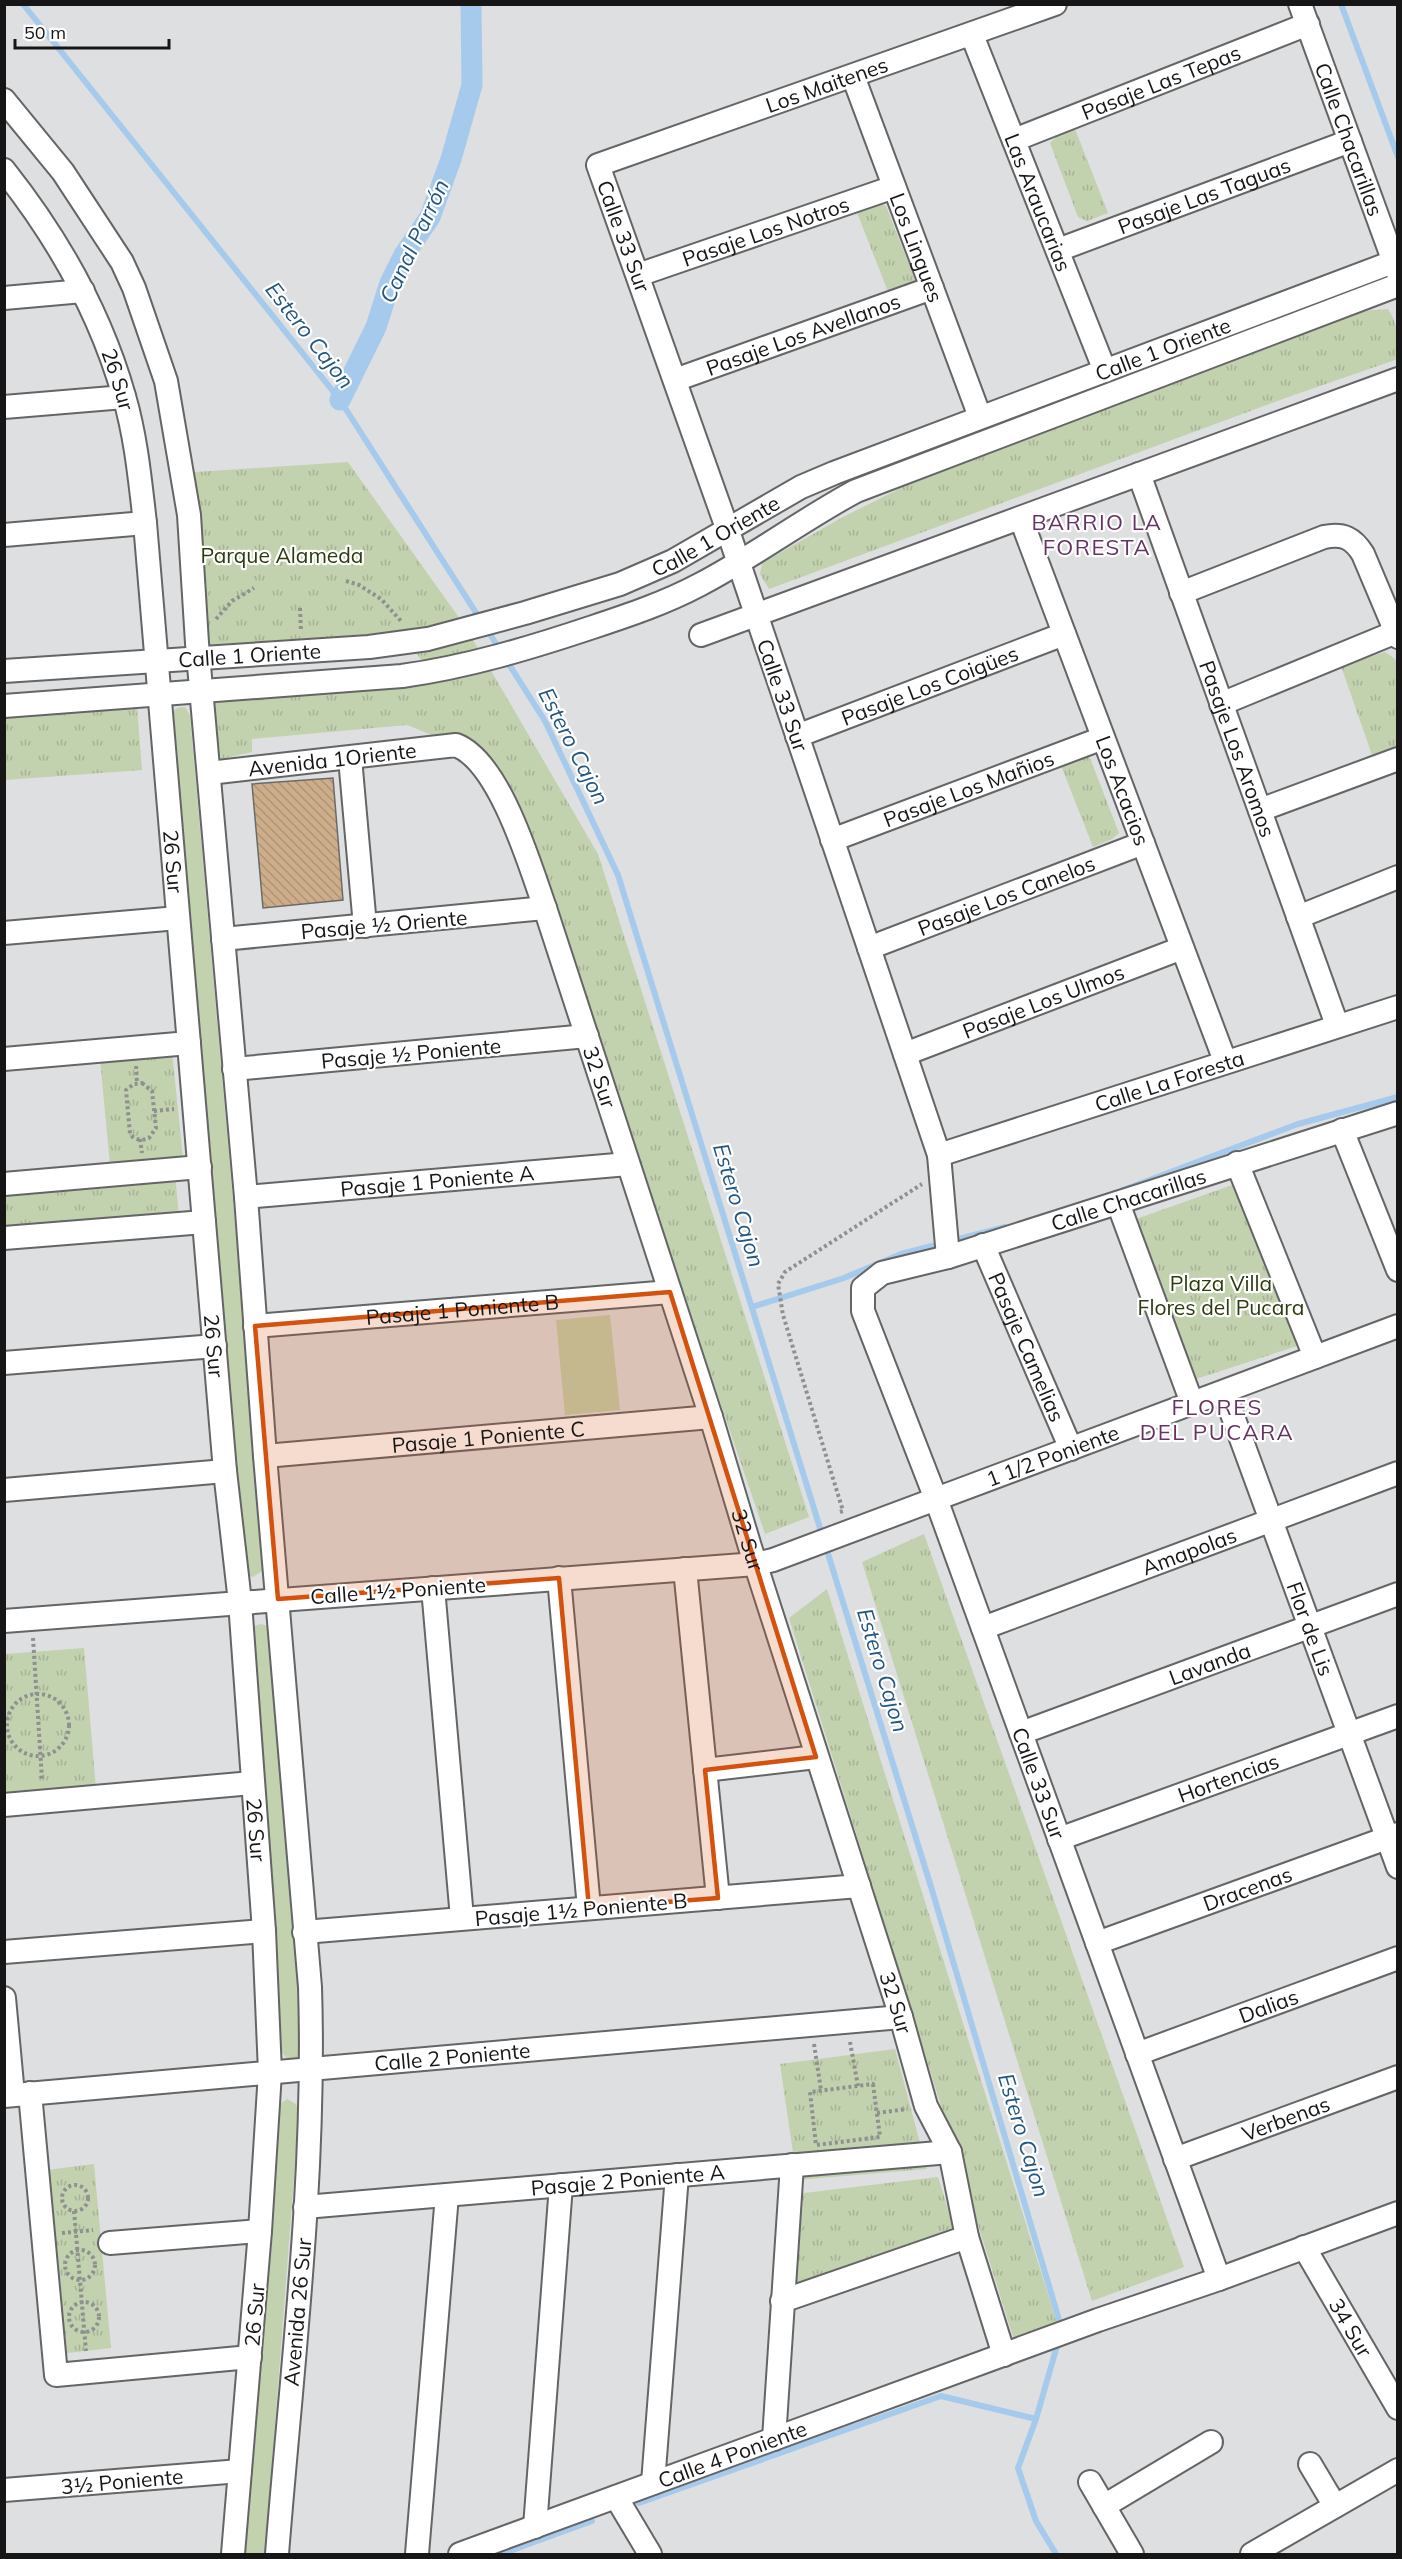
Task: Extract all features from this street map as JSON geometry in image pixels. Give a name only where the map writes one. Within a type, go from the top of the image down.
[{"type":"street","name":"Los Maitenes","points":[[598,165],[1055,4]]},
{"type":"street","name":"Pasaje Las Tepas","points":[[1014,140],[1304,14]]},
{"type":"street","name":"Calle Chacarillas","points":[[1304,14],[1395,267]]},
{"type":"street","name":"Las Araucarias","points":[[972,35],[1105,371]]},
{"type":"street","name":"Los Lingues","points":[[853,76],[980,417]]},
{"type":"street","name":"26 Sur","points":[[4,100],[63,172],[122,262],[134,288],[165,381],[189,515],[201,692],[246,1197],[265,1456],[310,1987],[311,2068]]},
{"type":"street","name":"Pasaje Las Taguas","points":[[1058,250],[1350,141]]},
{"type":"street","name":"Calle 33 Sur","points":[[598,165],[728,528],[755,615],[905,1054],[940,1164],[948,1257]]},
{"type":"street","name":"26 Sur","points":[[4,170],[12,189],[56,242],[83,291],[110,352],[124,397],[136,453],[145,522],[225,1471],[240,1602],[264,1931],[270,2072],[260,2231],[233,2554]]},
{"type":"street","name":"Pasaje Los Notros","points":[[638,275],[894,187]]},
{"type":"street","name":"Calle 1 Oriente","points":[[4,671],[156,660],[198,650],[410,643],[525,613],[620,584],[673,561],[728,528],[834,472],[1105,371],[1395,267]]},
{"type":"street","name":"Calle 1 Oriente","points":[[4,706],[402,676],[464,665],[543,644],[663,604],[738,562],[817,512],[856,492],[1398,285]]},
{"type":"street","name":"Pasaje Los Avellanos","points":[[675,380],[932,288]]},
{"type":"street","points":[[4,298],[83,291]]},
{"type":"street","points":[[701,635],[1398,379]]},
{"type":"street","points":[[4,407],[124,397]]},
{"type":"street","name":"Pasaje Los Aromos","points":[[1139,474],[1337,1025]]},
{"type":"street","name":"Los Acacios","points":[[1021,519],[1225,1061]]},
{"type":"street","points":[[4,535],[145,522]]},
{"type":"street","points":[[1181,593],[1324,537],[1336,535],[1347,537],[1356,542],[1363,554],[1397,635],[1221,704]]},
{"type":"street","name":"Pasaje Los Coigües","points":[[797,736],[1064,634]]},
{"type":"street","name":"Pasaje Los Mañios","points":[[832,840],[1103,738]]},
{"type":"street","name":"Avenida 1Oriente","points":[[209,772],[456,745]]},
{"type":"street","name":"32 Sur","points":[[456,745],[475,755],[509,811],[519,832],[545,908],[711,1417],[816,1757],[901,2017],[926,2106],[950,2152],[967,2237],[1004,2355]]},
{"type":"street","points":[[350,758],[365,926]]},
{"type":"street","points":[[1260,810],[1398,759]]},
{"type":"street","name":"Pasaje Los Canelos","points":[[869,948],[1143,843]]},
{"type":"street","points":[[1298,917],[1398,877]]},
{"type":"street","name":"Pasaje ½ Oriente","points":[[223,939],[545,908]]},
{"type":"street","points":[[4,933],[178,918]]},
{"type":"street","name":"Pasaje Los Ulmos","points":[[905,1054],[1182,948]]},
{"type":"street","name":"Calle La Foresta","points":[[940,1164],[1225,1061],[1398,1007]]},
{"type":"street","name":"Pasaje ½ Poniente","points":[[234,1069],[587,1036]]},
{"type":"street","points":[[4,1059],[189,1043]]},
{"type":"street","name":"Calle Chacarillas","points":[[863,1288],[882,1273],[948,1257],[1398,1113]]},
{"type":"street","points":[[1342,1130],[1398,1270]]},
{"type":"street","points":[[1237,1163],[1315,1357]]},
{"type":"street","name":"Pasaje 1 Poniente A","points":[[246,1197],[628,1164]]},
{"type":"street","points":[[4,1184],[200,1167]]},
{"type":"street","points":[[1118,1203],[1192,1403]]},
{"type":"street","points":[[4,1238],[204,1222]]},
{"type":"street","name":"Pasaje Camelias","points":[[984,1245],[1071,1449]]},
{"type":"street","name":"Calle 33 Sur","points":[[863,1288],[861,1298],[863,1311],[936,1499],[1219,2279]]},
{"type":"street","name":"Pasaje 1 Poniente B","points":[[255,1326],[670,1292]]},
{"type":"street","name":"1 1/2 Poniente","points":[[791,1554],[1398,1326]]},
{"type":"street","points":[[4,1363],[215,1346]]},
{"type":"street","name":"Flor de Lis","points":[[1224,1392],[1349,1734],[1392,1836],[1398,1867]]},
{"type":"street","name":"Pasaje 1 Poniente C","points":[[265,1456],[711,1417]]},
{"type":"street","points":[[4,1490],[225,1471]]},
{"type":"street","name":"Amapolas","points":[[982,1628],[1398,1473]]},
{"type":"street","name":"Calle 1½ Poniente","points":[[4,1621],[756,1564],[791,1554]]},
{"type":"street","points":[[685,1569],[718,1898]]},
{"type":"street","points":[[559,1578],[589,1908]]},
{"type":"street","points":[[433,1588],[462,1918]]},
{"type":"street","name":"Lavanda","points":[[1021,1733],[1398,1594]]},
{"type":"street","name":"Hortencias","points":[[1059,1839],[1398,1716]]},
{"type":"street","points":[[705,1770],[816,1757]]},
{"type":"street","points":[[4,1805],[252,1783]]},
{"type":"street","name":"Dracenas","points":[[1097,1943],[1392,1836]]},
{"type":"street","name":"Pasaje 1½ Poniente B","points":[[304,1932],[859,1886]]},
{"type":"street","points":[[4,1952],[264,1931]]},
{"type":"street","name":"Dalias","points":[[1137,2054],[1398,1958]]},
{"type":"street","points":[[4,1998],[56,2375],[250,2357]]},
{"type":"street","name":"Calle 2 Poniente","points":[[16,2095],[901,2017]]},
{"type":"street","name":"Avenida 26 Sur","points":[[277,2554],[305,2207],[311,2068]]},
{"type":"street","name":"Verbenas","points":[[1175,2159],[1398,2077]]},
{"type":"street","name":"Pasaje 2 Poniente A","points":[[305,2207],[950,2152]]},
{"type":"street","points":[[774,2439],[792,2165]]},
{"type":"street","points":[[653,2483],[678,2175]]},
{"type":"street","points":[[535,2527],[561,2185]]},
{"type":"street","points":[[417,2554],[447,2195]]},
{"type":"street","points":[[1219,2279],[1398,2213]]},
{"type":"street","points":[[105,2236],[260,2231]]},
{"type":"street","points":[[782,2301],[967,2237]]},
{"type":"street","name":"34 Sur","points":[[1304,2247],[1398,2408]]},
{"type":"street","name":"Calle 4 Poniente","points":[[460,2554],[1098,2320],[1219,2279]]},
{"type":"street","points":[[1104,2506],[1211,2442]]},
{"type":"street","points":[[1310,2464],[1335,2506]]},
{"type":"street","points":[[1252,2554],[1398,2470]]},
{"type":"street","name":"3½ Poniente","points":[[4,2490],[240,2471]]},
{"type":"street","points":[[1090,2482],[1132,2554]]},
{"type":"street","points":[[616,2497],[650,2554]]},
{"type":"path","points":[[346,581],[359,585],[381,599],[406,626]]},
{"type":"path","points":[[198,650],[232,601],[254,588]]},
{"type":"path","points":[[300,608],[302,643]]},
{"type":"path","points":[[144,1083],[152,1091],[155,1131],[145,1139],[138,1139],[130,1134],[126,1090],[134,1084],[144,1083]]},
{"type":"path","points":[[837,1513],[843,1511],[779,1299],[778,1284],[785,1272],[940,1164]]},
{"type":"path","points":[[32,1619],[43,1802]]},
{"type":"path","points":[[35,1694],[47,1696],[57,1702],[65,1711],[68,1723],[67,1734],[61,1745],[52,1753],[40,1756],[28,1755],[19,1750],[12,1743],[6,1729],[7,1718],[13,1707],[23,1698],[35,1694]]},
{"type":"path","points":[[846,2022],[858,2086]]},
{"type":"path","points":[[811,2025],[821,2090]]},
{"type":"path","points":[[873,2084],[880,2137],[816,2145],[810,2092],[858,2086],[873,2084]]},
{"type":"path","points":[[877,2113],[926,2106]]},
{"type":"path","points":[[74,2184],[84,2189],[88,2196],[85,2206],[74,2211],[64,2206],[61,2198],[66,2188],[74,2184]]},
{"type":"path","points":[[74,2211],[86,2351]]},
{"type":"path","points":[[56,2234],[76,2232],[105,2236]]},
{"type":"path","points":[[78,2251],[88,2253],[94,2265],[89,2276],[80,2280],[69,2275],[65,2264],[69,2255],[78,2251]]},
{"type":"path","points":[[82,2302],[92,2304],[99,2315],[95,2327],[84,2332],[75,2329],[69,2319],[72,2308],[82,2302]]},
{"type":"highlighted area","points":[[670,1292],[816,1757],[705,1770],[718,1898],[589,1908],[559,1578],[278,1599],[255,1326]]},
{"type":"green space","points":[[1075,129],[1108,213],[1087,221],[1078,217],[1050,143],[1057,136]]},
{"type":"green space","points":[[876,202],[886,206],[915,280],[907,287],[889,294],[856,210]]},
{"type":"green space","points":[[1388,309],[1398,333],[1395,360],[1291,396],[769,589],[760,574],[762,563],[843,517],[903,487],[1364,311]]},
{"type":"green space","name":"Parque Alameda","points":[[348,462],[465,626],[598,854],[809,1517],[765,1534],[521,818],[472,740],[437,737],[407,725],[252,739],[252,752],[221,759],[212,703],[435,682],[410,643],[194,648],[180,473]]},
{"type":"green space","points":[[1385,652],[1395,659],[1398,666],[1397,747],[1373,758],[1341,666]]},
{"type":"green space","points":[[137,707],[142,770],[5,780],[5,718]]},
{"type":"green space","points":[[182,707],[186,708],[190,716],[265,1561],[262,1571],[253,1577],[247,1575],[243,1569],[171,713]]},
{"type":"green space","points":[[1081,755],[1090,758],[1119,833],[1112,839],[1093,847],[1060,763]]},
{"type":"green space","points":[[172,1052],[183,1158],[110,1165],[100,1059]]},
{"type":"green space","points":[[175,1173],[179,1216],[5,1232],[5,1188]]},
{"type":"green space","name":"Plaza Villa Flores del Pucara","points":[[1235,1184],[1297,1346],[1196,1379],[1136,1219]]},
{"type":"green space","points":[[610,1315],[620,1410],[565,1415],[556,1320]]},
{"type":"green space","points":[[924,1534],[1184,2267],[1092,2301],[862,1562]]},
{"type":"green space","points":[[827,1589],[1057,2323],[1014,2340],[789,1618]]},
{"type":"green space","points":[[261,1624],[268,1626],[296,1920],[304,2056],[299,2060],[289,2061],[281,2051],[275,1921],[250,1633],[254,1626]]},
{"type":"green space","points":[[84,1648],[96,1789],[5,1796],[5,1654]]},
{"type":"green space","points":[[895,2049],[927,2169],[797,2180],[780,2064]]},
{"type":"green space","points":[[287,2099],[296,2104],[299,2112],[265,2554],[244,2554],[279,2105]]},
{"type":"green space","points":[[94,2164],[111,2348],[59,2354],[39,2171]]},
{"type":"green space","points":[[938,2177],[955,2232],[791,2291],[796,2194]]},
{"type":"building","points":[[333,778],[343,900],[263,908],[252,784]]},
{"type":"waterway","name":"Estero Cajon","points":[[23,4],[340,400],[480,619]]},
{"type":"waterway","name":"Canal Parrón","points":[[340,400],[376,327],[390,283],[404,255],[430,217],[451,159],[472,85],[471,4]]},
{"type":"waterway","points":[[1341,4],[1398,157]]},
{"type":"waterway","name":"Estero Cajon","points":[[486,628],[500,650]]},
{"type":"waterway","name":"Estero Cajon","points":[[505,658],[545,721],[618,875],[932,1890],[1062,2330]]},
{"type":"waterway","points":[[1123,1190],[1298,1124],[1398,1097]]},
{"type":"waterway","points":[[752,1307],[844,1278],[901,1254],[1005,1227]]},
{"type":"waterway","name":"Estero Cajon","points":[[1056,2554],[1036,2521],[1018,2468],[1036,2419],[1059,2339]]},
{"type":"waterway","points":[[639,2503],[941,2396],[1036,2419]]},
{"type":"waterway","points":[[501,2554],[592,2521]]},
{"type":"district","name":"BARRIO LA FORESTA","points":[[1097,534]]},
{"type":"district","name":"FLORES DEL PUCARA","points":[[1217,1420]]}]
